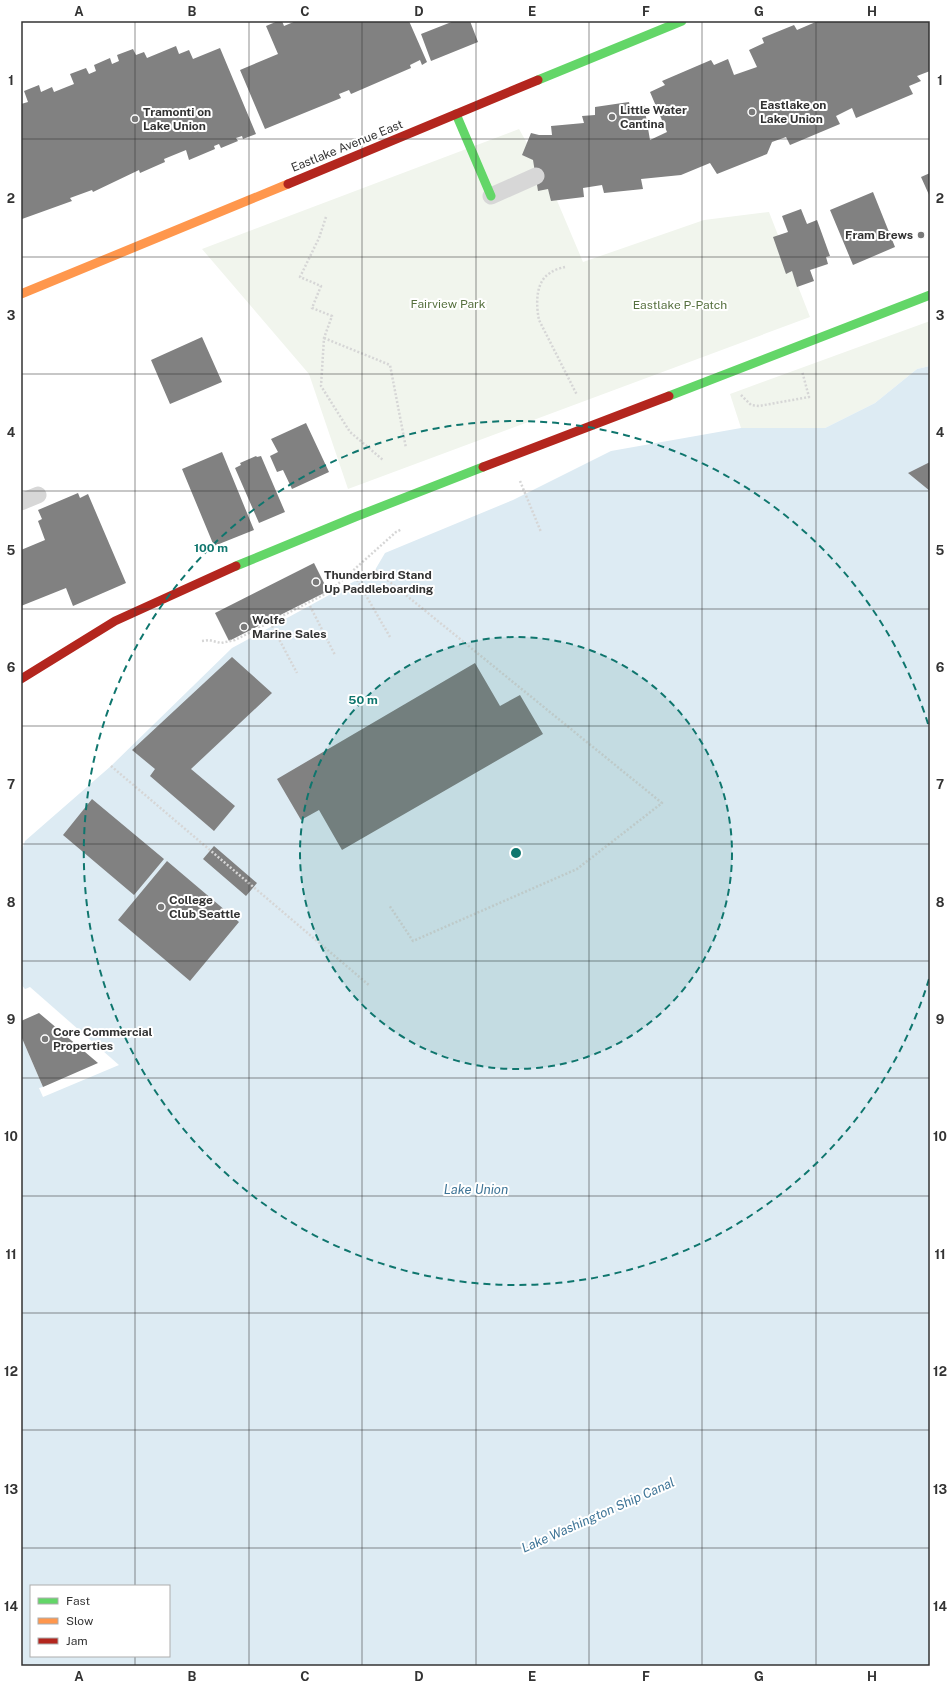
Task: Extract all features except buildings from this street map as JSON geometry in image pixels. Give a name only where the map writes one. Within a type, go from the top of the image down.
[{"type":"street","name":"Eastlake Avenue East","points":[[21,294],[682,21]]},
{"type":"street","points":[[456,114],[491,196]]},
{"type":"street","points":[[21,679],[115,621],[234,567],[355,517],[930,295]]},
{"type":"lane","points":[[491,196],[536,176]]},
{"type":"lane","points":[[21,502],[38,494]]},
{"type":"path","points":[[326,217],[319,238],[300,277],[321,286],[312,308],[332,316],[324,338],[321,386],[350,432],[383,460]]},
{"type":"path","points":[[565,267],[549,273],[541,282],[537,296],[537,311],[539,320],[577,395]]},
{"type":"path","points":[[324,338],[390,365],[406,448]]},
{"type":"path","points":[[736,389],[751,405],[759,406],[809,396],[800,364]]},
{"type":"path","points":[[518,479],[524,488],[541,532]]},
{"type":"path","points":[[202,641],[209,640],[221,643],[235,640],[329,592],[396,532],[408,525]]},
{"type":"path","points":[[375,570],[662,803],[577,869],[413,941],[389,905]]},
{"type":"path","points":[[358,580],[390,637]]},
{"type":"path","points":[[310,606],[335,655]]},
{"type":"path","points":[[272,626],[297,673]]},
{"type":"path","points":[[111,766],[370,986]]},
{"type":"green space","name":"Fairview Park","points":[[519,129],[550,184],[583,262],[704,220],[769,212],[810,317],[348,489],[309,374],[202,249]]},
{"type":"green space","points":[[930,321],[930,366],[917,369],[875,403],[825,428],[741,428],[730,394]]},
{"type":"water","name":"Lake Union","points":[[930,366],[930,1666],[21,1666],[21,1003],[32,998],[21,984],[21,853],[25,841],[111,766],[232,648],[375,570],[385,553],[513,500],[611,451],[741,428],[825,428],[875,403],[917,369]]},
{"type":"pier","points":[[30,987],[119,1065],[43,1097],[39,1088],[43,1087],[21,1036],[21,1000],[29,997],[23,990]]},
{"type":"traffic: fast","points":[[538,80],[682,21]]},
{"type":"traffic: fast","points":[[456,114],[491,196]]},
{"type":"traffic: fast","points":[[669,396],[930,295]]},
{"type":"traffic: fast","points":[[236,566],[355,517],[483,467]]},
{"type":"traffic: slow","points":[[21,294],[288,184]]},
{"type":"traffic: jam","points":[[288,184],[538,80]]},
{"type":"traffic: jam","points":[[483,467],[669,396]]},
{"type":"traffic: jam","points":[[21,679],[115,621],[236,566]]},
{"type":"place","name":"Eastlake on Lake Union","points":[[752,112]]},
{"type":"place","name":"Little Water Cantina","points":[[612,117]]},
{"type":"place","name":"Tramonti on Lake Union","points":[[135,119]]},
{"type":"place","name":"Fram Brews","points":[[921,235]]},
{"type":"place","name":"Thunderbird Stand Up Paddleboarding","points":[[316,582]]},
{"type":"place","name":"Wolfe Marine Sales","points":[[244,627]]},
{"type":"place","name":"College Club Seattle","points":[[161,907]]},
{"type":"place","name":"Core Commercial Properties","points":[[45,1039]]},
{"type":"park label","name":"Eastlake P-Patch","points":[[680,305]]},
{"type":"water label","name":"Lake Washington Ship Canal","points":[[598,1515]]}]
